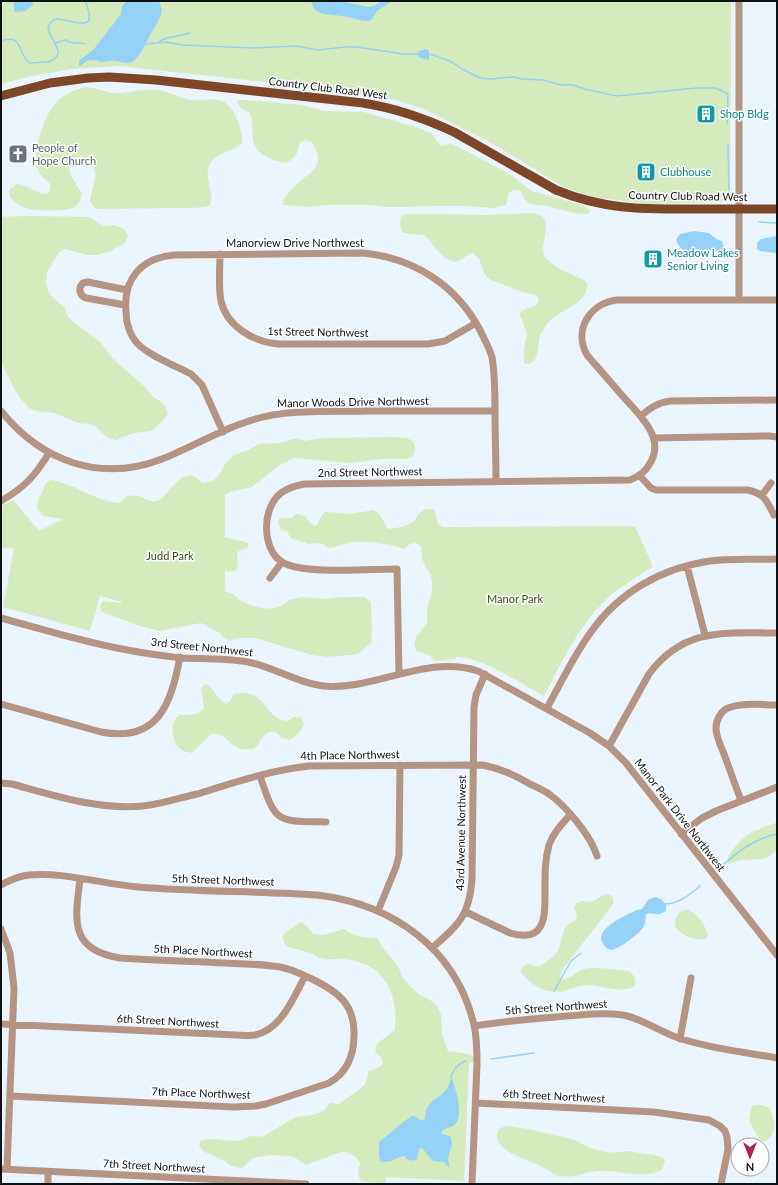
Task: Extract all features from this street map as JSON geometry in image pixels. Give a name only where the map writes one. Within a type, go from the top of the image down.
[{"type":"main road","name":"Country Club Road West","points":[[1,96],[50,83],[109,77],[156,80],[363,103],[387,107],[436,123],[539,182],[575,198],[610,206],[630,208],[777,209]]},
{"type":"street","points":[[739,1],[740,300]]},
{"type":"street","name":"Manorview Drive Northwest","points":[[222,432],[206,391],[198,380],[191,374],[145,349],[137,343],[132,335],[128,325],[125,306],[127,290],[136,272],[143,265],[155,259],[174,254],[363,254],[389,257],[415,267],[439,281],[459,299],[476,323],[488,346],[493,366],[496,482]]},
{"type":"street","name":"1st Street Northwest","points":[[220,254],[221,296],[224,311],[240,329],[252,338],[259,341],[279,344],[428,344],[445,341],[476,323]]},
{"type":"street","points":[[125,306],[86,298],[82,296],[80,289],[83,283],[88,282],[127,290]]},
{"type":"street","points":[[774,515],[762,495],[748,490],[656,490],[651,488],[639,475],[647,468],[653,458],[655,447],[654,438],[641,416],[587,355],[584,350],[582,331],[584,324],[599,306],[617,300],[777,300]]},
{"type":"street","points":[[641,416],[657,403],[670,401],[777,400]]},
{"type":"street","name":"Manor Woods Drive Northwest","points":[[1,411],[28,439],[49,453],[64,460],[85,466],[114,469],[129,468],[162,459],[222,432],[258,418],[271,415],[292,413],[495,411]]},
{"type":"street","points":[[654,438],[777,437]]},
{"type":"street","points":[[1,501],[27,483],[39,469],[49,453]]},
{"type":"street","name":"2nd Street Northwest","points":[[282,562],[274,554],[270,546],[267,524],[268,514],[274,500],[285,489],[293,486],[305,484],[625,481],[639,475]]},
{"type":"street","points":[[762,495],[771,483]]},
{"type":"street","points":[[547,708],[590,632],[604,615],[640,585],[672,570],[712,561],[777,559]]},
{"type":"street","points":[[270,578],[282,562],[290,566],[308,569],[397,569],[399,674]]},
{"type":"street","points":[[687,566],[705,636]]},
{"type":"street","name":"3rd Street Northwest","points":[[1,618],[104,645],[133,651],[258,664],[299,680],[324,686],[365,683],[399,674],[453,666],[468,668],[485,674],[547,708]]},
{"type":"street","points":[[609,746],[649,674],[656,664],[664,657],[684,644],[718,633],[777,633]]},
{"type":"street","points":[[1,704],[101,732],[131,733],[150,725],[165,706],[175,684],[180,657]]},
{"type":"street","name":"43rd Avenue Northwest","points":[[432,948],[455,928],[466,912],[470,898],[472,880],[474,700],[485,674]]},
{"type":"street","points":[[741,800],[718,739],[716,728],[717,723],[722,712],[726,709],[740,705],[777,705]]},
{"type":"street","name":"Manor Park Drive Northwest","points":[[547,708],[609,746],[626,763],[777,955]]},
{"type":"street","points":[[378,911],[396,867],[398,855],[400,765]]},
{"type":"street","name":"4th Place Northwest","points":[[1,783],[12,784],[88,804],[130,806],[158,804],[290,768],[309,766],[400,765],[491,766],[508,772],[549,793],[570,815],[592,843],[597,856]]},
{"type":"street","points":[[260,776],[271,806],[278,816],[292,822],[326,822]]},
{"type":"street","points":[[681,834],[707,815],[741,800],[777,787]]},
{"type":"street","points":[[466,912],[517,936],[529,936],[539,930],[545,913],[545,863],[549,844],[557,830],[570,815]]},
{"type":"street","name":"5th Street Northwest","points":[[1,885],[15,878],[29,875],[50,875],[158,888],[317,895],[344,900],[378,911],[404,924],[432,948]]},
{"type":"street","name":"5th Place Northwest","points":[[80,879],[77,907],[78,926],[84,942],[90,948],[99,953],[120,958],[280,967],[293,970],[322,984],[340,996],[346,1003],[353,1018],[354,1035]]},
{"type":"street","points":[[1,929],[3,941],[10,952],[14,976],[14,1025],[4,1169]]},
{"type":"street","points":[[432,948],[458,983],[468,1004],[474,1026],[477,1046],[472,1184]]},
{"type":"street","name":"6th Street Northwest","points":[[1,1024],[236,1035],[255,1034],[270,1027],[282,1016],[293,1000],[305,976]]},
{"type":"street","points":[[680,1039],[691,978]]},
{"type":"street","name":"5th Street Northwest","points":[[474,1026],[503,1022],[609,1013],[644,1022],[680,1039],[696,1044],[777,1058]]},
{"type":"street","name":"7th Place Northwest","points":[[10,1096],[234,1107],[256,1106],[329,1083],[336,1078],[342,1073],[351,1059],[353,1053],[354,1035]]},
{"type":"street","name":"6th Street Northwest","points":[[476,1103],[631,1111],[687,1116],[709,1120],[720,1126],[726,1133],[728,1143],[721,1184]]},
{"type":"street","name":"7th Street Northwest","points":[[4,1169],[306,1184]]},
{"type":"street","points":[[48,1172],[48,1184]]},
{"type":"green space","points":[[1,1],[731,1],[730,192],[728,198],[722,202],[651,204],[593,197],[564,187],[488,141],[424,109],[396,100],[340,90],[119,66],[72,69],[31,76],[1,84]]},
{"type":"green space","points":[[86,87],[111,93],[159,90],[191,100],[215,99],[227,104],[234,113],[240,126],[242,144],[221,154],[211,162],[208,174],[211,197],[210,205],[206,207],[190,208],[96,209],[90,202],[95,171],[93,166],[81,156],[76,158],[69,166],[70,174],[82,194],[77,206],[65,210],[35,210],[23,207],[13,200],[10,197],[9,190],[17,184],[43,194],[47,194],[50,190],[50,184],[40,174],[36,163],[37,145],[43,126],[51,109],[62,97]]},
{"type":"green space","points":[[238,100],[302,105],[324,111],[364,112],[419,128],[431,133],[441,146],[451,144],[456,146],[508,173],[532,191],[585,206],[590,211],[588,214],[577,213],[548,206],[534,205],[527,201],[521,191],[514,189],[509,193],[506,205],[494,208],[467,206],[386,207],[371,205],[324,205],[309,207],[283,205],[284,199],[294,187],[316,166],[318,160],[317,152],[312,142],[305,140],[299,144],[297,153],[294,157],[286,163],[260,153],[254,144],[250,113],[242,109],[237,103]]},
{"type":"green space","points":[[531,213],[543,217],[545,221],[546,226],[543,252],[545,258],[558,268],[584,280],[588,285],[582,298],[577,303],[559,314],[547,325],[540,336],[537,356],[533,362],[529,364],[524,363],[524,349],[527,333],[520,315],[521,311],[536,305],[539,301],[538,297],[489,279],[484,273],[479,259],[473,253],[459,261],[449,260],[444,257],[424,235],[402,232],[400,219],[402,215],[410,214],[486,215]]},
{"type":"green space","points":[[1,217],[89,217],[104,226],[114,225],[124,229],[128,236],[125,243],[108,252],[97,255],[88,255],[64,249],[59,252],[47,272],[46,283],[48,291],[53,298],[65,308],[67,316],[100,342],[114,360],[166,408],[168,414],[162,422],[151,431],[133,433],[116,440],[108,438],[95,426],[79,423],[54,413],[35,411],[29,408],[15,390],[1,362]]},
{"type":"green space","name":"Judd Park","points":[[297,438],[304,441],[323,438],[407,438],[414,442],[415,448],[413,456],[407,459],[383,459],[351,463],[294,458],[281,464],[252,487],[230,492],[225,495],[225,537],[249,544],[247,548],[238,551],[237,569],[231,572],[225,570],[225,591],[233,594],[241,601],[253,606],[267,609],[279,607],[290,600],[301,597],[326,599],[341,597],[365,597],[371,602],[371,643],[358,654],[328,657],[312,655],[255,638],[229,640],[224,638],[220,633],[201,623],[160,631],[140,626],[101,611],[100,606],[103,601],[123,602],[100,596],[90,631],[3,607],[14,548],[2,548],[1,506],[13,500],[39,531],[59,521],[66,520],[43,516],[37,509],[39,499],[46,483],[50,480],[68,485],[111,502],[120,503],[127,496],[139,496],[150,501],[157,501],[161,499],[179,480],[189,475],[194,476],[204,483],[213,481],[220,474],[225,464],[234,455],[259,444],[279,443]]},
{"type":"green space","name":"Manor Park","points":[[426,509],[434,509],[438,524],[443,527],[635,526],[653,567],[612,594],[591,616],[558,669],[544,696],[501,672],[476,661],[456,657],[456,659],[436,661],[432,659],[431,656],[417,651],[414,645],[416,637],[427,623],[427,608],[432,592],[432,581],[430,573],[426,569],[422,558],[421,547],[415,542],[403,549],[372,542],[351,542],[329,548],[323,544],[309,544],[291,538],[287,531],[281,530],[278,523],[279,518],[291,518],[296,514],[305,516],[311,524],[316,526],[325,512],[350,514],[374,510],[380,515],[388,529],[402,527],[415,521],[418,514]]},
{"type":"green space","points":[[205,684],[210,686],[220,700],[226,704],[230,701],[234,694],[245,693],[253,695],[259,699],[273,715],[279,719],[287,721],[294,717],[301,717],[304,723],[302,729],[290,740],[282,738],[276,732],[269,732],[254,749],[240,748],[220,734],[216,733],[207,737],[191,753],[183,751],[179,748],[174,738],[172,730],[173,723],[180,715],[196,714],[202,711],[204,708],[201,689]]},
{"type":"green space","points":[[777,823],[777,850],[767,858],[742,860],[728,864],[730,853],[745,837],[760,828]]},
{"type":"green space","points":[[605,894],[612,896],[613,904],[562,970],[560,977],[565,979],[581,970],[588,968],[628,971],[634,978],[634,987],[628,989],[610,989],[594,985],[586,985],[556,992],[542,989],[530,982],[520,971],[525,965],[529,964],[538,967],[554,955],[559,948],[565,927],[576,920],[577,916],[574,908],[576,904],[581,901],[592,902]]},
{"type":"green space","points":[[688,909],[698,917],[705,927],[708,935],[706,939],[689,937],[675,927],[677,915]]},
{"type":"green space","points":[[301,922],[307,926],[313,934],[323,935],[344,929],[357,936],[378,938],[382,947],[398,966],[403,978],[409,985],[420,995],[429,999],[437,1006],[441,1014],[442,1034],[448,1051],[468,1054],[474,1057],[473,1062],[469,1063],[464,1181],[386,1177],[386,1182],[378,1183],[361,1181],[358,1174],[360,1163],[356,1157],[344,1151],[306,1165],[294,1157],[271,1155],[253,1158],[242,1168],[231,1166],[225,1161],[203,1151],[199,1145],[201,1141],[208,1139],[237,1141],[250,1136],[262,1137],[296,1117],[314,1115],[325,1110],[330,1103],[339,1104],[364,1086],[369,1071],[378,1068],[383,1064],[381,1057],[375,1052],[377,1044],[395,1030],[394,1004],[386,983],[380,974],[371,967],[359,962],[345,959],[324,959],[311,953],[286,946],[282,937],[286,932]]},
{"type":"green space","points":[[754,1105],[763,1105],[769,1108],[774,1122],[774,1130],[770,1137],[758,1137],[749,1121],[751,1108]]},
{"type":"green space","points":[[508,1126],[575,1140],[590,1148],[602,1151],[613,1153],[628,1151],[655,1155],[663,1158],[665,1161],[662,1170],[654,1173],[638,1174],[596,1171],[574,1176],[560,1176],[507,1151],[498,1141],[497,1135],[501,1128]]},
{"type":"water","points":[[14,1],[32,1],[33,5],[25,11],[16,12],[14,11]]},
{"type":"water","points":[[127,1],[158,1],[161,7],[162,12],[160,17],[139,55],[130,63],[113,61],[101,62],[91,60],[79,66],[79,61],[94,49],[121,14],[122,6]]},
{"type":"water","points":[[311,1],[339,1],[368,7],[374,6],[382,1],[392,1],[377,11],[371,20],[368,21],[323,14],[315,10]]},
{"type":"water","points":[[426,49],[429,51],[429,60],[420,58],[417,54],[419,51]]},
{"type":"water","points":[[694,231],[709,233],[716,239],[722,241],[725,250],[698,253],[683,250],[676,240],[680,234]]},
{"type":"water","points":[[777,236],[777,253],[760,251],[757,249],[757,243],[761,239]]},
{"type":"water","points":[[655,897],[661,899],[666,904],[666,911],[660,914],[646,914],[645,924],[640,932],[623,945],[611,950],[608,949],[602,942],[601,937],[603,932],[613,923],[637,910],[642,909],[648,900]]},
{"type":"water","points":[[451,1077],[457,1094],[459,1113],[455,1125],[442,1131],[442,1134],[450,1136],[452,1142],[448,1158],[449,1168],[444,1162],[433,1161],[422,1148],[419,1149],[417,1159],[415,1160],[411,1161],[404,1156],[387,1162],[380,1161],[379,1142],[410,1117],[414,1116],[420,1120],[424,1120],[427,1109],[435,1099],[447,1089]]},
{"type":"waterway","points":[[1,41],[9,39],[14,40],[20,46],[26,60],[30,63],[48,62],[53,60],[58,55],[58,50],[49,31],[48,27],[50,23],[56,19],[77,23],[87,22],[89,12],[85,1]]},
{"type":"waterway","points":[[159,42],[164,39],[190,33]]},
{"type":"waterway","points":[[56,43],[65,40],[71,43],[84,44]]},
{"type":"waterway","points":[[146,44],[166,42],[183,45],[253,48],[296,46],[318,50],[357,47],[403,54],[417,54]]},
{"type":"waterway","points":[[430,54],[452,62],[480,78],[491,79],[513,77],[543,80],[561,85],[573,85],[584,89],[617,96],[696,88],[716,88],[728,94],[727,124]]},
{"type":"waterway","points":[[728,145],[729,193]]},
{"type":"waterway","points":[[759,222],[777,223]]},
{"type":"waterway","points":[[724,864],[749,845],[777,834]]},
{"type":"waterway","points":[[666,904],[680,900],[700,886]]},
{"type":"waterway","points":[[554,991],[571,961],[581,953]]},
{"type":"waterway","points":[[491,1059],[534,1053]]},
{"type":"waterway","points":[[451,1077],[456,1067],[466,1061]]},
{"type":"place","name":"Shop Bldg","points":[[706,114]]},
{"type":"place","name":"People of Hope Church","points":[[18,154]]},
{"type":"place","name":"Clubhouse","points":[[646,172]]},
{"type":"place","name":"Meadow Lakes Senior Living","points":[[653,259]]}]
